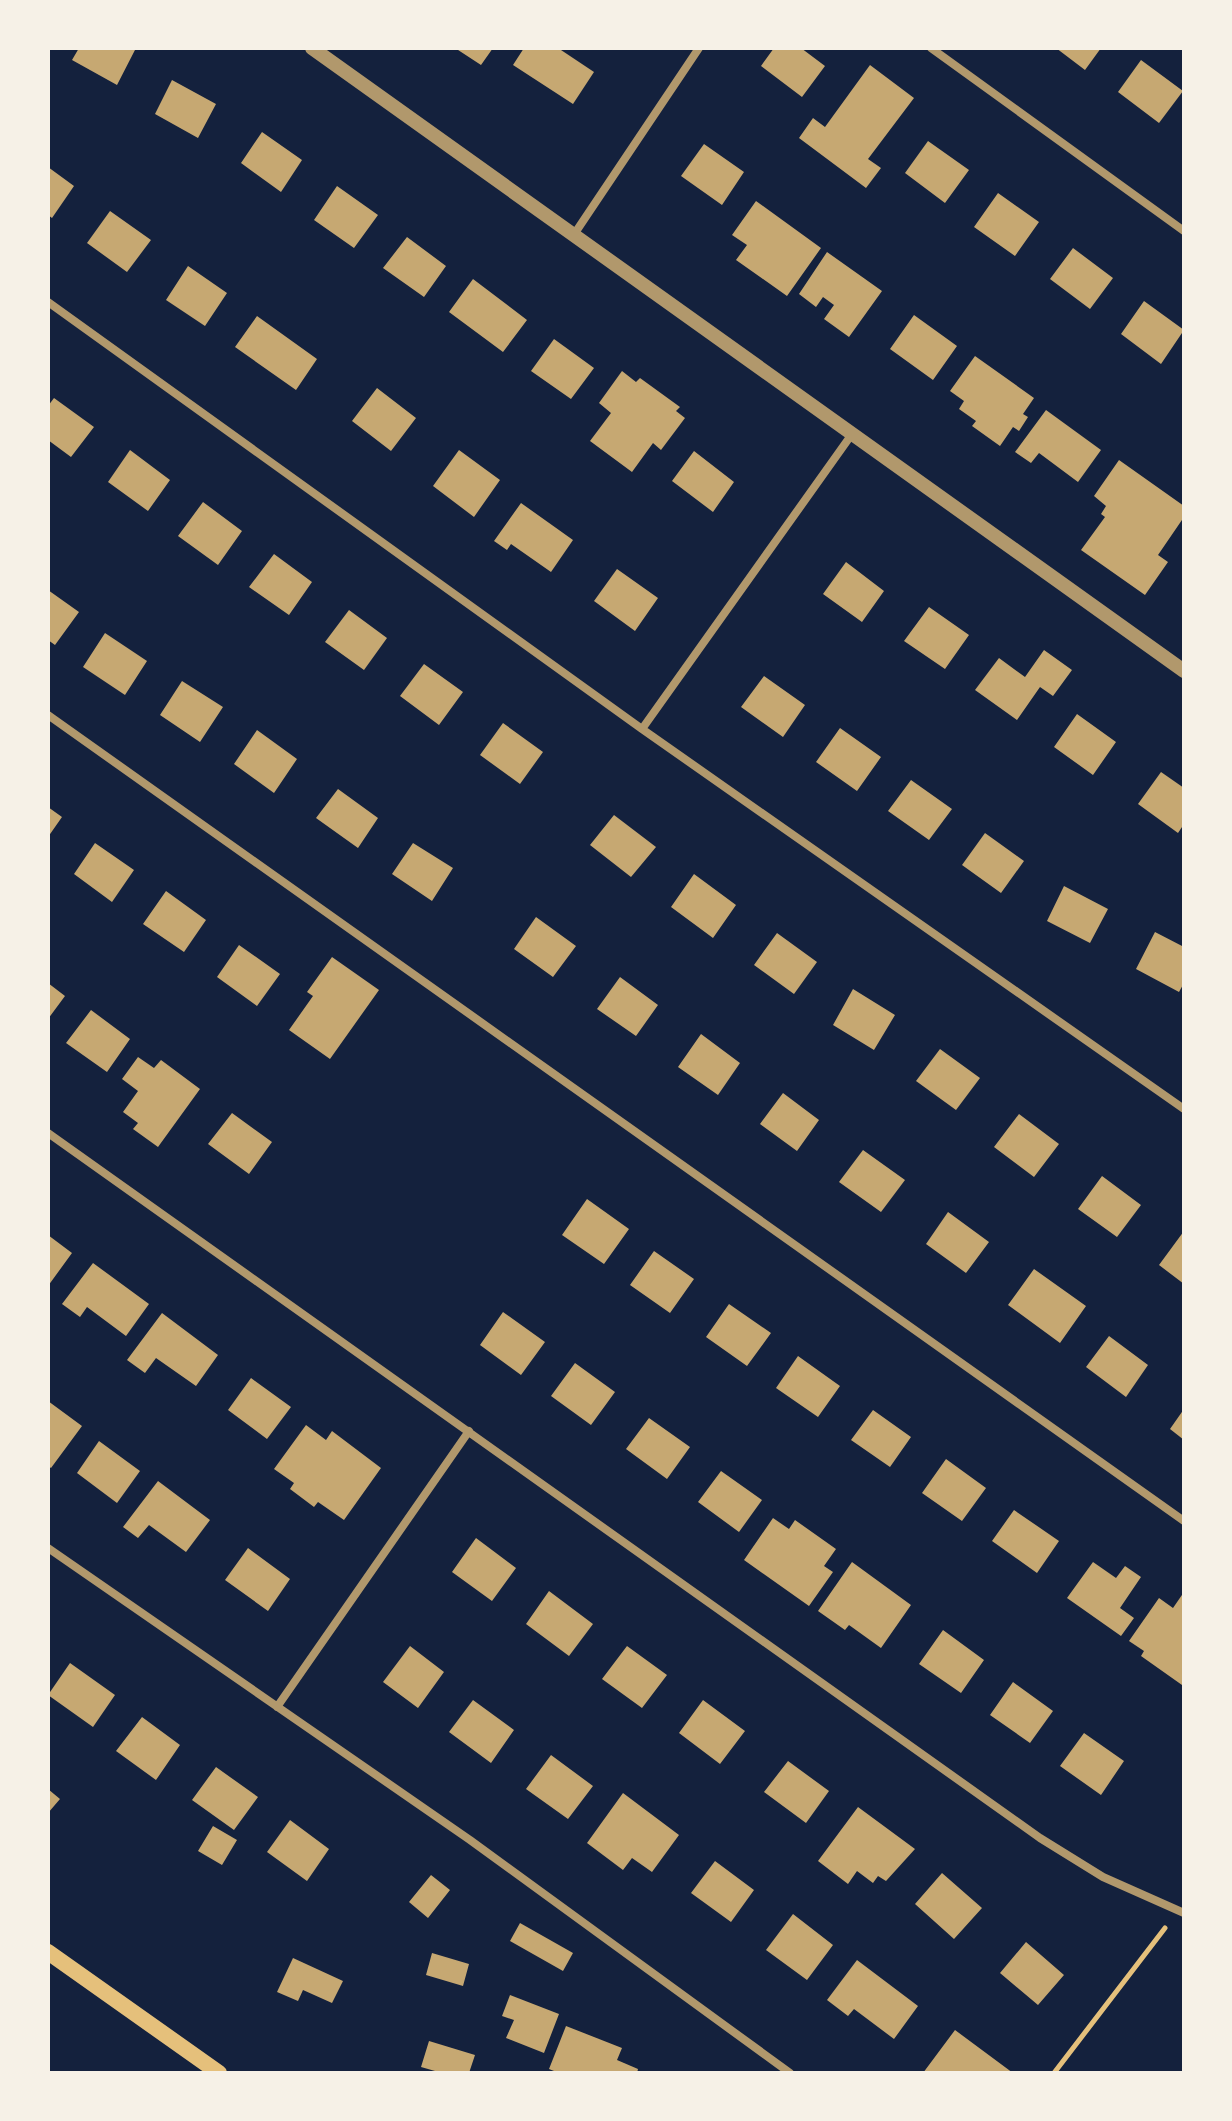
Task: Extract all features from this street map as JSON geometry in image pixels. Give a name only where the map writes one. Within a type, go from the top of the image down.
[{"type":"main road","points":[[48,1952],[219,2073]]},
{"type":"street","points":[[312,48],[1184,671]]},
{"type":"street","points":[[573,236],[699,48]]},
{"type":"street","points":[[931,48],[1184,231]]},
{"type":"street","points":[[48,302],[642,729],[1184,1109]]},
{"type":"street","points":[[642,729],[852,434]]},
{"type":"street","points":[[48,715],[1184,1521]]},
{"type":"street","points":[[48,1133],[1040,1838],[1103,1877],[1181,1912]]},
{"type":"street","points":[[277,1707],[469,1431]]},
{"type":"street","points":[[48,1548],[470,1840],[790,2073]]},
{"type":"path","points":[[1054,2073],[1181,1912]]},
{"type":"building","points":[[79,48],[136,48],[117,85],[72,60]]},
{"type":"building","points":[[455,48],[493,48],[481,65]]},
{"type":"building","points":[[524,48],[558,48],[594,72],[573,104],[513,65]]},
{"type":"building","points":[[774,48],[801,48],[825,66],[802,97],[761,66]]},
{"type":"building","points":[[1056,48],[1101,48],[1085,70]]},
{"type":"building","points":[[1141,60],[1183,91],[1159,123],[1118,92]]},
{"type":"building","points":[[870,65],[914,98],[868,159],[881,168],[866,188],[799,138],[813,118],[825,127]]},
{"type":"building","points":[[172,80],[216,104],[198,138],[155,114]]},
{"type":"building","points":[[262,132],[302,160],[281,192],[241,163]]},
{"type":"building","points":[[928,141],[969,170],[945,203],[905,173]]},
{"type":"building","points":[[704,144],[744,172],[722,205],[681,176]]},
{"type":"building","points":[[48,167],[74,186],[52,218],[48,215]]},
{"type":"building","points":[[337,186],[378,215],[354,248],[314,220]]},
{"type":"building","points":[[998,193],[1039,222],[1015,256],[974,227]]},
{"type":"building","points":[[756,201],[821,248],[787,296],[736,260],[747,245],[732,235]]},
{"type":"building","points":[[110,211],[151,240],[127,272],[87,243]]},
{"type":"building","points":[[407,237],[446,266],[424,297],[383,268]]},
{"type":"building","points":[[1073,248],[1113,278],[1090,309],[1050,279]]},
{"type":"building","points":[[827,252],[882,291],[849,337],[824,319],[834,305],[823,297],[816,307],[799,294]]},
{"type":"building","points":[[188,266],[227,293],[205,326],[166,300]]},
{"type":"building","points":[[473,279],[527,320],[503,352],[449,312]]},
{"type":"building","points":[[1144,301],[1184,330],[1161,364],[1121,334]]},
{"type":"building","points":[[914,315],[957,346],[933,380],[890,349]]},
{"type":"building","points":[[257,316],[317,359],[296,390],[235,347]]},
{"type":"building","points":[[554,339],[594,368],[571,399],[531,371]]},
{"type":"building","points":[[975,356],[1034,398],[1023,414],[1028,417],[1019,431],[1013,427],[1000,446],[972,426],[976,421],[959,409],[964,401],[950,391]]},
{"type":"building","points":[[622,371],[636,382],[640,378],[680,407],[676,411],[685,418],[661,450],[653,443],[632,472],[590,441],[611,413],[599,403]]},
{"type":"building","points":[[377,388],[416,418],[391,451],[352,421]]},
{"type":"building","points":[[54,398],[94,427],[71,457],[48,440],[48,406]]},
{"type":"building","points":[[1046,410],[1101,450],[1078,482],[1039,453],[1031,463],[1015,452]]},
{"type":"building","points":[[130,450],[170,480],[148,511],[108,482]]},
{"type":"building","points":[[459,450],[500,480],[474,517],[433,486]]},
{"type":"building","points":[[694,451],[734,482],[713,512],[672,481]]},
{"type":"building","points":[[1119,460],[1184,506],[1184,517],[1158,555],[1168,562],[1145,595],[1081,550],[1105,517],[1101,514],[1106,506],[1094,496]]},
{"type":"building","points":[[203,502],[242,531],[218,565],[178,536]]},
{"type":"building","points":[[521,503],[573,540],[551,572],[511,544],[507,550],[494,541]]},
{"type":"building","points":[[274,554],[312,582],[289,615],[249,587]]},
{"type":"building","points":[[846,562],[884,591],[862,622],[823,594]]},
{"type":"building","points":[[617,569],[658,598],[635,631],[594,601]]},
{"type":"building","points":[[48,590],[79,612],[55,645],[48,640]]},
{"type":"building","points":[[929,607],[969,635],[945,669],[904,641]]},
{"type":"building","points":[[349,610],[387,638],[364,670],[325,642]]},
{"type":"building","points":[[105,633],[147,661],[125,695],[83,667]]},
{"type":"building","points":[[1044,650],[1072,670],[1053,696],[1040,687],[1017,720],[975,690],[999,658],[1025,677]]},
{"type":"building","points":[[424,664],[463,692],[439,725],[400,696]]},
{"type":"building","points":[[764,676],[805,705],[783,737],[741,707]]},
{"type":"building","points":[[182,681],[223,707],[200,742],[160,715]]},
{"type":"building","points":[[1077,714],[1116,742],[1093,775],[1054,747]]},
{"type":"building","points":[[503,723],[543,752],[520,784],[480,755]]},
{"type":"building","points":[[840,728],[881,757],[857,791],[816,762]]},
{"type":"building","points":[[257,730],[297,759],[274,793],[234,764]]},
{"type":"building","points":[[1161,772],[1184,788],[1184,824],[1178,833],[1138,804]]},
{"type":"building","points":[[911,780],[952,809],[929,840],[888,811]]},
{"type":"building","points":[[338,789],[378,818],[358,848],[316,818]]},
{"type":"building","points":[[48,807],[62,817],[48,837]]},
{"type":"building","points":[[614,815],[656,847],[631,877],[590,845]]},
{"type":"building","points":[[985,833],[1024,861],[1001,893],[962,865]]},
{"type":"building","points":[[95,843],[134,870],[112,902],[74,874]]},
{"type":"building","points":[[413,843],[453,868],[432,901],[392,874]]},
{"type":"building","points":[[694,874],[736,905],[713,938],[671,907]]},
{"type":"building","points":[[1064,886],[1108,909],[1090,943],[1047,921]]},
{"type":"building","points":[[166,891],[206,920],[184,952],[143,924]]},
{"type":"building","points":[[536,917],[576,946],[553,977],[514,949]]},
{"type":"building","points":[[1155,932],[1184,947],[1184,983],[1179,992],[1136,969]]},
{"type":"building","points":[[777,933],[817,962],[794,994],[754,965]]},
{"type":"building","points":[[239,945],[280,974],[257,1006],[217,977]]},
{"type":"building","points":[[332,957],[379,990],[330,1059],[289,1030],[313,996],[307,992]]},
{"type":"building","points":[[620,977],[658,1005],[636,1036],[597,1009]]},
{"type":"building","points":[[48,983],[65,996],[48,1019]]},
{"type":"building","points":[[853,989],[895,1015],[874,1050],[833,1025]]},
{"type":"building","points":[[91,1010],[130,1039],[107,1072],[66,1043]]},
{"type":"building","points":[[701,1034],[740,1063],[718,1095],[678,1067]]},
{"type":"building","points":[[940,1049],[980,1078],[956,1110],[916,1081]]},
{"type":"building","points":[[138,1057],[154,1068],[161,1060],[200,1089],[158,1147],[133,1129],[138,1123],[123,1112],[138,1091],[122,1079]]},
{"type":"building","points":[[783,1093],[819,1120],[797,1151],[760,1124]]},
{"type":"building","points":[[232,1113],[272,1142],[249,1174],[208,1144]]},
{"type":"building","points":[[1019,1114],[1059,1144],[1034,1177],[994,1147]]},
{"type":"building","points":[[863,1150],[905,1180],[881,1212],[839,1182]]},
{"type":"building","points":[[1102,1176],[1141,1205],[1117,1237],[1078,1209]]},
{"type":"building","points":[[587,1199],[629,1229],[604,1264],[562,1235]]},
{"type":"building","points":[[948,1212],[989,1242],[966,1273],[926,1244]]},
{"type":"building","points":[[1184,1231],[1184,1284],[1159,1265]]},
{"type":"building","points":[[48,1235],[72,1253],[48,1286]]},
{"type":"building","points":[[654,1251],[694,1279],[670,1313],[630,1285]]},
{"type":"building","points":[[93,1263],[149,1304],[126,1336],[87,1307],[80,1317],[62,1304]]},
{"type":"building","points":[[1034,1269],[1086,1306],[1060,1343],[1008,1305]]},
{"type":"building","points":[[729,1304],[771,1333],[747,1366],[706,1337]]},
{"type":"building","points":[[503,1312],[545,1342],[521,1375],[480,1345]]},
{"type":"building","points":[[162,1313],[218,1355],[196,1386],[156,1358],[145,1373],[127,1360]]},
{"type":"building","points":[[1109,1336],[1148,1365],[1126,1397],[1086,1367]]},
{"type":"building","points":[[798,1356],[840,1386],[818,1417],[776,1388]]},
{"type":"building","points":[[575,1363],[615,1392],[591,1425],[551,1396]]},
{"type":"building","points":[[251,1378],[291,1407],[267,1439],[228,1410]]},
{"type":"building","points":[[48,1401],[82,1426],[51,1468],[48,1466]]},
{"type":"building","points":[[1184,1409],[1184,1440],[1170,1429]]},
{"type":"building","points":[[873,1410],[911,1437],[890,1467],[851,1440]]},
{"type":"building","points":[[649,1418],[690,1447],[667,1479],[626,1449]]},
{"type":"building","points":[[306,1425],[326,1440],[332,1431],[381,1468],[344,1520],[318,1502],[314,1507],[290,1489],[294,1483],[274,1469]]},
{"type":"building","points":[[99,1441],[140,1471],[117,1503],[77,1473]]},
{"type":"building","points":[[946,1459],[986,1488],[962,1521],[922,1493]]},
{"type":"building","points":[[721,1471],[762,1500],[739,1532],[698,1502]]},
{"type":"building","points":[[158,1481],[210,1520],[186,1552],[149,1525],[138,1538],[123,1527]]},
{"type":"building","points":[[1014,1510],[1059,1541],[1037,1573],[992,1541]]},
{"type":"building","points":[[773,1518],[789,1529],[795,1520],[836,1549],[824,1566],[833,1572],[809,1606],[744,1560]]},
{"type":"building","points":[[476,1538],[516,1568],[492,1601],[452,1572]]},
{"type":"building","points":[[248,1548],[290,1579],[268,1611],[225,1580]]},
{"type":"building","points":[[852,1562],[911,1605],[881,1648],[849,1625],[845,1630],[818,1611]]},
{"type":"building","points":[[1093,1562],[1116,1578],[1125,1566],[1141,1577],[1120,1608],[1134,1618],[1121,1636],[1067,1598]]},
{"type":"building","points":[[549,1591],[593,1624],[569,1656],[526,1624]]},
{"type":"building","points":[[1184,1592],[1182,1685],[1141,1656],[1144,1651],[1129,1641],[1159,1598],[1173,1608]]},
{"type":"building","points":[[943,1630],[984,1660],[961,1693],[919,1664]]},
{"type":"building","points":[[410,1646],[444,1672],[418,1708],[383,1682]]},
{"type":"building","points":[[627,1646],[667,1675],[642,1708],[602,1679]]},
{"type":"building","points":[[70,1663],[115,1695],[93,1727],[48,1695]]},
{"type":"building","points":[[1013,1682],[1053,1711],[1030,1743],[990,1715]]},
{"type":"building","points":[[473,1700],[514,1730],[491,1763],[449,1732]]},
{"type":"building","points":[[703,1700],[745,1731],[720,1764],[679,1733]]},
{"type":"building","points":[[142,1717],[180,1745],[156,1780],[116,1751]]},
{"type":"building","points":[[1084,1733],[1124,1761],[1101,1795],[1060,1766]]},
{"type":"building","points":[[551,1755],[593,1786],[568,1819],[526,1789]]},
{"type":"building","points":[[788,1761],[829,1791],[806,1823],[764,1792]]},
{"type":"building","points":[[216,1767],[258,1797],[234,1830],[192,1800]]},
{"type":"building","points":[[48,1789],[60,1799],[48,1813]]},
{"type":"building","points":[[623,1793],[679,1835],[652,1872],[632,1858],[623,1870],[587,1843]]},
{"type":"building","points":[[858,1807],[915,1849],[886,1881],[878,1876],[873,1883],[857,1871],[848,1884],[818,1861]]},
{"type":"building","points":[[290,1820],[329,1849],[307,1881],[267,1852]]},
{"type":"building","points":[[213,1826],[237,1840],[222,1865],[198,1851]]},
{"type":"building","points":[[715,1861],[754,1890],[731,1922],[691,1893]]},
{"type":"building","points":[[942,1873],[982,1908],[954,1939],[915,1904]]},
{"type":"building","points":[[431,1875],[450,1890],[428,1918],[409,1902]]},
{"type":"building","points":[[793,1914],[833,1945],[807,1980],[766,1950]]},
{"type":"building","points":[[520,1923],[573,1953],[563,1971],[510,1941]]},
{"type":"building","points":[[1026,1942],[1064,1975],[1038,2005],[1000,1973]]},
{"type":"building","points":[[432,1953],[469,1964],[463,1986],[426,1975]]},
{"type":"building","points":[[293,1958],[343,1981],[332,2003],[303,1990],[298,2001],[277,1992]]},
{"type":"building","points":[[857,1960],[918,2006],[894,2039],[854,2009],[848,2016],[827,2000]]},
{"type":"building","points":[[510,1995],[559,2014],[544,2053],[506,2038],[514,2020],[502,2016]]},
{"type":"building","points":[[566,2026],[622,2048],[617,2060],[638,2069],[637,2073],[559,2073],[549,2069]]},
{"type":"building","points":[[955,2030],[1013,2073],[923,2073]]},
{"type":"building","points":[[429,2041],[475,2055],[469,2073],[442,2073],[421,2067]]}]
